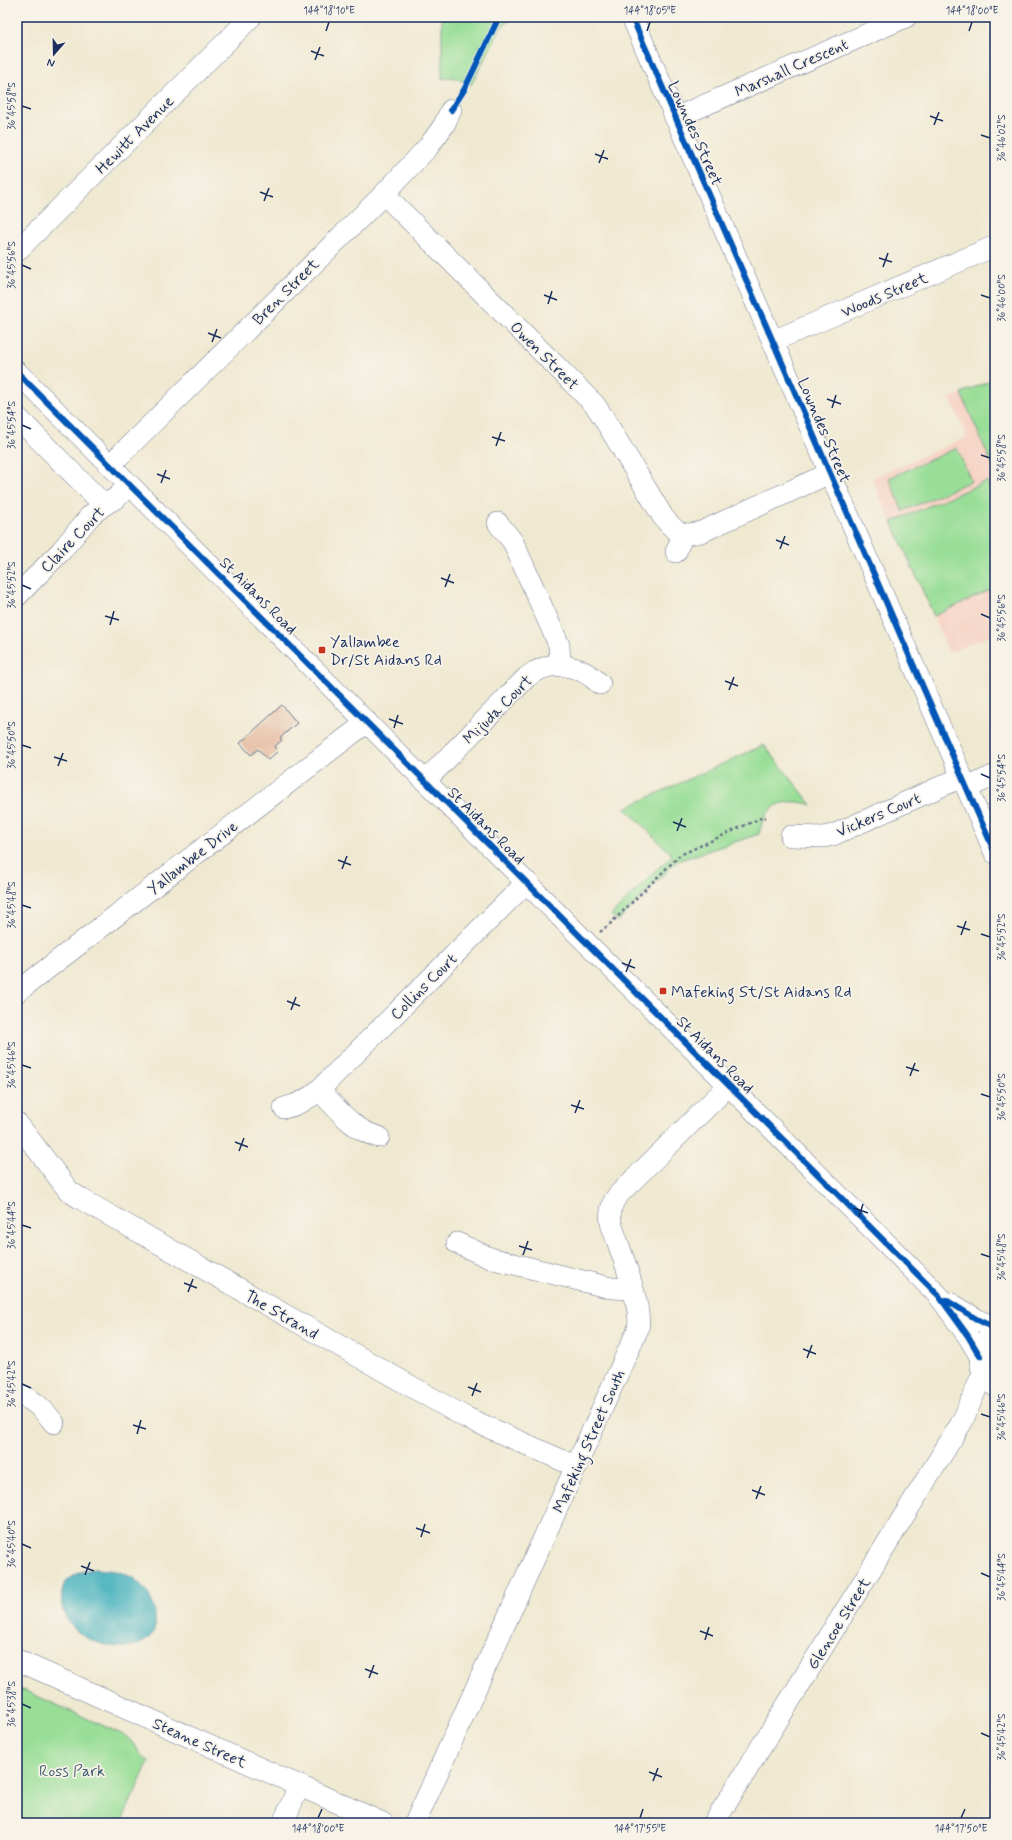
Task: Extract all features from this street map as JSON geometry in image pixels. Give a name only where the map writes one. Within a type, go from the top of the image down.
[{"type":"street","name":"Hewitt Avenue","points":[[17,251],[251,17]]},
{"type":"street","name":"Lowndes Street","points":[[632,17],[995,853]]},
{"type":"street","name":"Marshall Crescent","points":[[676,118],[906,17]]},
{"type":"street","name":"Bren Street","points":[[110,465],[384,194],[429,146],[444,125],[451,110]]},
{"type":"street","name":"Owen Street","points":[[384,194],[595,405],[663,517],[670,525],[679,543],[830,473]]},
{"type":"street","name":"Woods Street","points":[[773,341],[995,246]]},
{"type":"street","name":"St Aidans Road","points":[[17,372],[939,1296],[974,1344],[986,1372]]},
{"type":"street","points":[[17,417],[104,505]]},
{"type":"street","name":"Claire Court","points":[[17,596],[61,551],[92,515],[130,486]]},
{"type":"street","points":[[498,523],[513,542],[559,645],[560,664],[584,671],[600,684]]},
{"type":"street","name":"Mijuda Court","points":[[425,781],[527,677],[537,670],[560,664]]},
{"type":"street","name":"Yallambee Drive","points":[[17,992],[366,722]]},
{"type":"street","name":"Vickers Court","points":[[791,836],[824,837],[964,782],[995,776]]},
{"type":"street","name":"Collins Court","points":[[284,1108],[302,1102],[319,1090],[527,882]]},
{"type":"street","name":"Mafeking Street South","points":[[415,1823],[638,1329],[639,1314],[611,1223],[610,1215],[613,1202],[620,1193],[729,1085]]},
{"type":"street","points":[[319,1090],[354,1126],[369,1135],[379,1137]]},
{"type":"street","name":"The Strand","points":[[17,1123],[69,1191],[81,1199],[465,1417],[577,1467]]},
{"type":"street","points":[[457,1243],[490,1258],[611,1288],[632,1289]]},
{"type":"street","name":"St Aidans Road","points":[[939,1296],[995,1329]]},
{"type":"street","name":"Glencoe Street","points":[[714,1823],[962,1422],[986,1372],[985,1341],[995,1329]]},
{"type":"street","points":[[17,1393],[34,1401],[42,1407],[54,1423]]},
{"type":"street","name":"Glencoe Street","points":[[962,1422],[995,1396]]},
{"type":"street","name":"Steane Street","points":[[17,1660],[383,1823]]},
{"type":"street","points":[[283,1823],[299,1786]]},
{"type":"path","points":[[600,932],[680,855],[763,817],[766,818]]},
{"type":"shaded area","points":[[995,378],[995,633],[949,653],[872,478],[967,437],[950,398]]},
{"type":"green space","points":[[442,17],[515,17],[501,27],[471,85],[453,77],[442,79]]},
{"type":"green space","points":[[995,379],[995,469],[994,469],[961,393]]},
{"type":"green space","points":[[957,448],[971,481],[903,511],[889,478]]},
{"type":"green space","points":[[987,481],[991,491],[995,489],[995,588],[934,616],[892,522]]},
{"type":"green space","points":[[764,745],[812,805],[785,802],[778,805],[771,809],[766,815],[759,834],[677,861],[618,921],[611,915],[672,855],[625,808]]},
{"type":"green space","name":"Ross Park","points":[[21,1689],[124,1735],[131,1741],[141,1755],[149,1761],[121,1823],[17,1823],[17,1698]]},
{"type":"water","points":[[95,1569],[125,1574],[139,1582],[144,1588],[152,1602],[155,1618],[155,1626],[148,1638],[136,1645],[119,1647],[101,1644],[84,1636],[70,1624],[62,1608],[63,1588],[65,1583],[76,1574]]},
{"type":"building","points":[[282,705],[297,723],[280,738],[282,740],[274,747],[278,751],[268,760],[258,749],[251,755],[240,743]]},
{"type":"cycle path","points":[[451,110],[464,90],[499,17]]},
{"type":"cycle path","points":[[632,17],[995,853]]},
{"type":"cycle path","points":[[17,372],[939,1296],[968,1336],[980,1356]]},
{"type":"cycle path","points":[[946,1300],[978,1320],[995,1328]]},
{"type":"place","name":"Yallambee Dr/St Aidans Rd","points":[[322,650]]},
{"type":"place","name":"Mafeking St/St Aidans Rd","points":[[663,991]]}]
